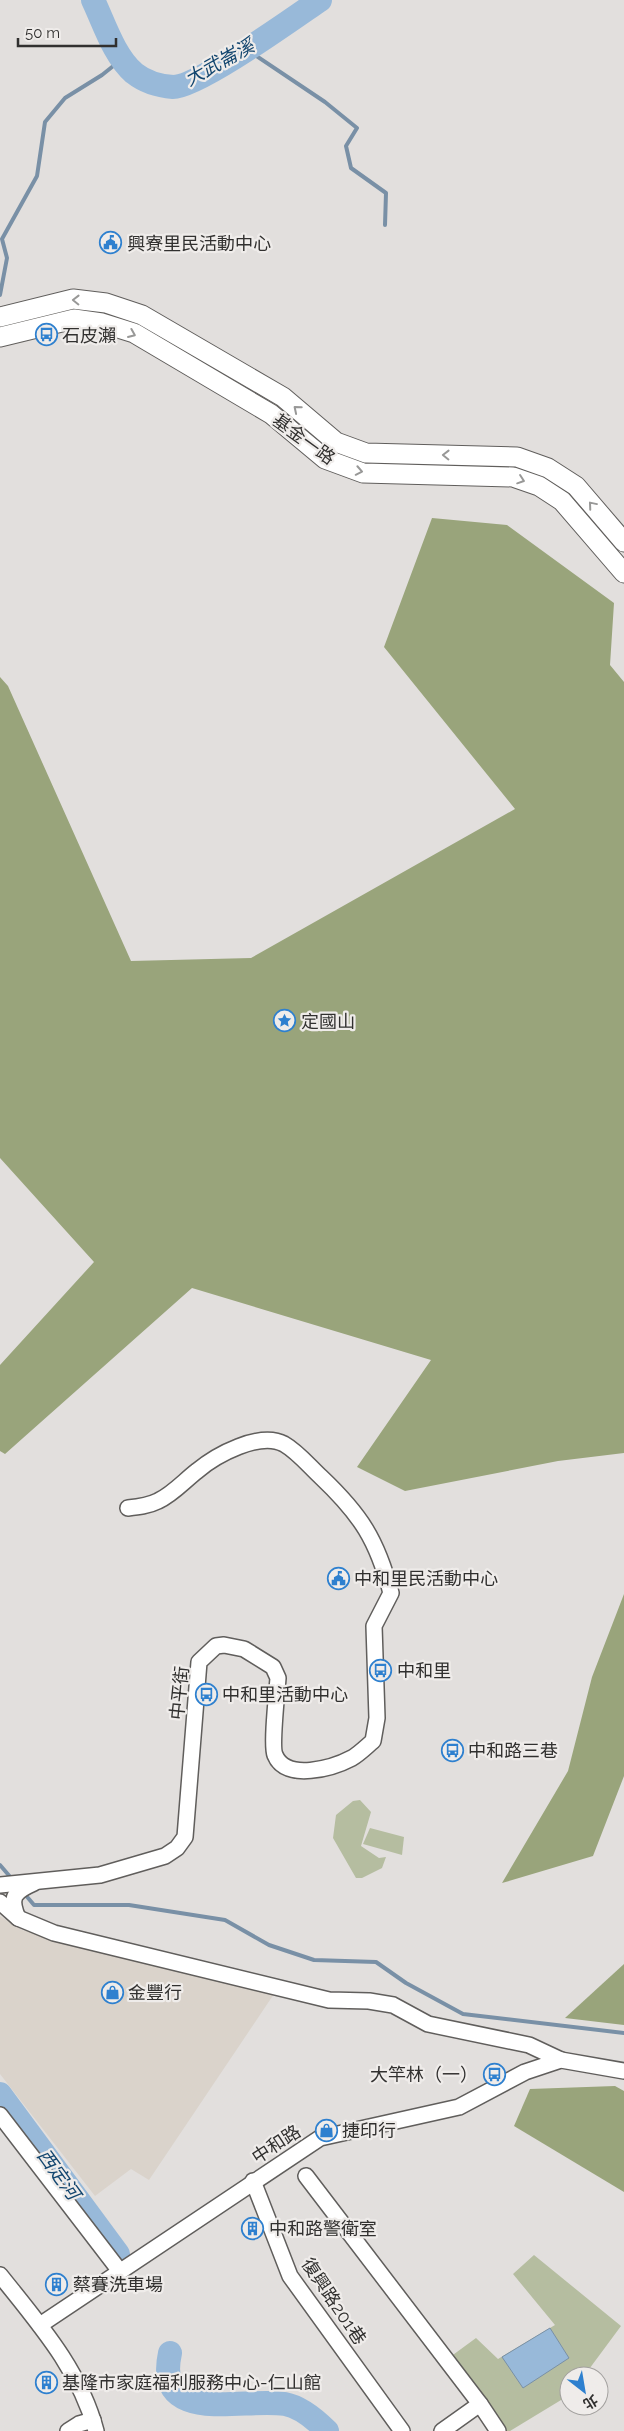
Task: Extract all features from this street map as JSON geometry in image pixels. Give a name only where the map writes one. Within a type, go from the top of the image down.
[{"type":"main road","name":"基金一路","points":[[0,317],[73,299],[106,303],[142,315],[283,397],[336,442],[356,450],[366,453],[516,457],[548,468],[576,486],[624,542]]},
{"type":"main road","name":"基金一路","points":[[0,337],[74,319],[102,323],[134,334],[271,414],[325,459],[349,470],[363,473],[513,477],[539,486],[562,501],[624,573]]},
{"type":"street","name":"中平街","points":[[18,1918],[13,1905],[19,1885],[100,1875],[165,1856],[177,1848],[184,1837],[199,1662],[216,1646],[224,1645],[244,1649],[274,1667],[278,1678],[274,1754],[282,1766],[294,1770],[324,1769],[352,1758],[373,1741],[377,1718],[374,1626],[391,1593],[383,1562],[370,1532],[331,1486],[284,1444],[259,1440],[240,1447],[203,1466],[157,1502],[128,1508]]},
{"type":"street","name":"中和路","points":[[0,1902],[18,1918],[54,1933],[329,2000],[369,2001],[393,2005],[428,2024],[529,2045],[561,2060],[624,2071]]},
{"type":"street","points":[[524,2072],[536,2058],[534,2049],[529,2045]]},
{"type":"street","name":"中和路","points":[[40,2325],[119,2270],[320,2138],[459,2107],[524,2072],[561,2060]]},
{"type":"street","points":[[0,2115],[119,2270]]},
{"type":"street","points":[[306,2176],[480,2404],[498,2431]]},
{"type":"street","name":"復興路201巷","points":[[253,2181],[290,2276],[402,2431]]},
{"type":"street","points":[[0,2275],[40,2325],[77,2378],[94,2426],[79,2424],[68,2431]]},
{"type":"street","points":[[442,2431],[480,2404]]},
{"type":"shaded area","points":[[0,1916],[22,1930],[274,1994],[149,2180],[131,2169],[95,2196],[0,2074]]},
{"type":"green space","points":[[432,518],[507,525],[614,603],[610,665],[624,682],[624,1453],[558,1461],[405,1491],[357,1467],[431,1360],[192,1288],[5,1454],[0,1451],[0,1365],[94,1262],[0,1158],[0,677],[8,686],[131,961],[251,958],[515,809],[384,647]]},
{"type":"green space","points":[[624,1594],[624,1776],[593,1856],[502,1883],[568,1771],[592,1677]]},
{"type":"green space","points":[[360,1800],[371,1812],[361,1846],[379,1858],[386,1857],[382,1868],[362,1878],[356,1878],[333,1838],[336,1815],[353,1801]]},
{"type":"green space","points":[[370,1828],[404,1837],[402,1855],[363,1844]]},
{"type":"green space","points":[[624,1964],[624,2025],[565,2018]]},
{"type":"green space","points":[[615,2086],[624,2091],[624,2192],[514,2126],[530,2089]]},
{"type":"green space","points":[[534,2255],[621,2326],[591,2366],[559,2366],[559,2401],[510,2431],[498,2431],[446,2360],[476,2338],[498,2359],[555,2325],[513,2274]]},
{"type":"water","points":[[550,2328],[569,2358],[523,2388],[502,2357]]},
{"type":"waterway","name":"大武崙溪","points":[[93,0],[115,48],[127,66],[147,81],[173,87],[203,76],[224,64],[320,0]]},
{"type":"waterway","points":[[246,49],[325,102],[357,128],[346,146],[351,168],[386,193],[385,225]]},
{"type":"waterway","points":[[0,295],[7,258],[2,239],[37,176],[45,122],[65,98],[102,75],[122,59]]},
{"type":"waterway","points":[[0,1865],[12,1879]]},
{"type":"waterway","points":[[23,1892],[34,1905],[129,1905],[225,1920],[269,1945],[314,1960],[376,1962],[406,1983],[463,2014],[624,2033]]},
{"type":"waterway","name":"西定河","points":[[0,2094],[118,2254]]},
{"type":"waterway","name":"西定河","points":[[170,2353],[169,2376],[175,2391],[188,2400],[206,2404],[285,2404],[313,2418],[327,2431]]},
{"type":"place","name":"興寮里民活動中心","points":[[111,243]]},
{"type":"place","name":"石皮瀨","points":[[46,335]]},
{"type":"place","name":"定國山","points":[[285,1021]]},
{"type":"place","name":"中和里民活動中心","points":[[338,1578]]},
{"type":"place","name":"中和里","points":[[381,1670]]},
{"type":"place","name":"中和里活動中心","points":[[206,1694]]},
{"type":"place","name":"中和路三巷","points":[[452,1750]]},
{"type":"place","name":"金豐行","points":[[112,1992]]},
{"type":"place","name":"大竿林（一）","points":[[494,2074]]},
{"type":"place","name":"捷印行","points":[[326,2130]]},
{"type":"place","name":"中和路警衛室","points":[[253,2228]]},
{"type":"place","name":"蔡賽洗車場","points":[[57,2284]]},
{"type":"place","name":"基隆市家庭福利服務中心-仁山館","points":[[46,2382]]}]
